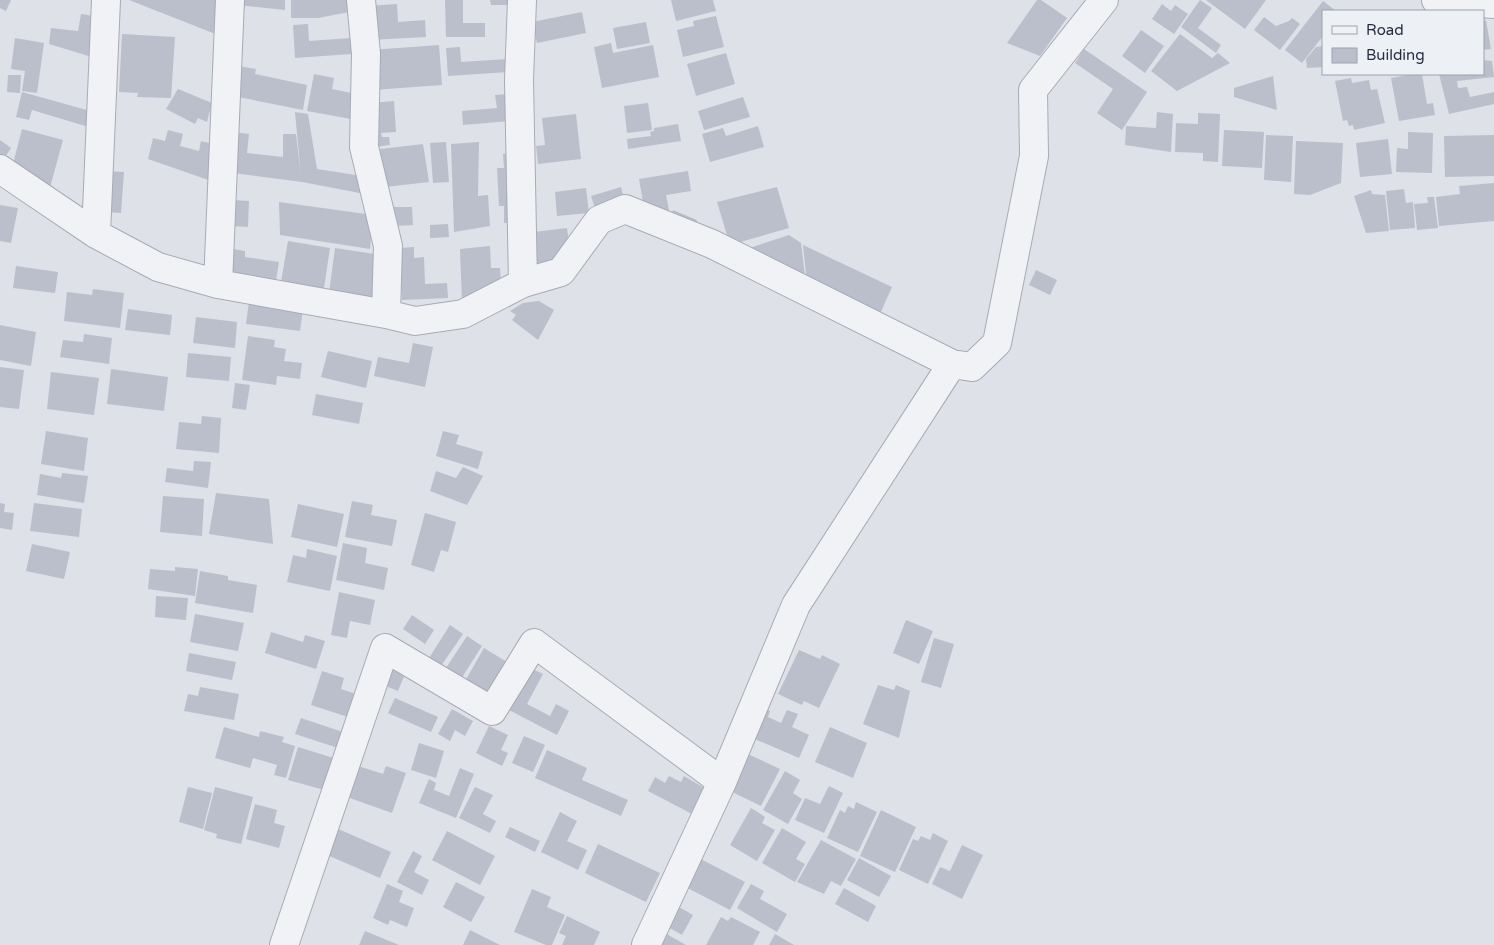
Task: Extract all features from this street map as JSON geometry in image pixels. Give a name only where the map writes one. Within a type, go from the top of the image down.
[{"type":"street","points":[[96,234],[106,0]]},
{"type":"street","points":[[218,284],[230,0]]},
{"type":"street","points":[[361,0],[366,54],[364,148],[388,246],[386,314]]},
{"type":"street","points":[[522,0],[519,80],[523,283]]},
{"type":"street","points":[[0,169],[96,234],[158,267],[218,284],[386,314],[415,321],[463,314],[523,283],[561,272],[599,220],[625,208],[721,249],[952,364],[972,367],[997,343],[1034,156],[1033,90],[1104,0]]},
{"type":"street","points":[[1436,0],[1494,4]]},
{"type":"street","points":[[646,945],[722,782],[796,605],[952,364]]},
{"type":"street","points":[[284,945],[385,648],[492,711],[534,643],[722,782]]},
{"type":"building","points":[[0,0],[11,0],[6,11],[0,8]]},
{"type":"building","points":[[129,0],[225,0],[218,35]]},
{"type":"building","points":[[237,0],[285,0],[285,10],[237,5]]},
{"type":"building","points":[[291,0],[348,0],[349,12],[318,18],[291,18]]},
{"type":"building","points":[[445,0],[463,0],[463,23],[485,23],[485,37],[446,37]]},
{"type":"building","points":[[490,0],[511,0],[511,5],[491,5]]},
{"type":"building","points":[[671,0],[713,0],[716,11],[676,21]]},
{"type":"building","points":[[1037,0],[1041,0],[1067,18],[1040,56],[1007,43]]},
{"type":"building","points":[[1200,0],[1212,8],[1198,28],[1221,45],[1216,53],[1181,27]]},
{"type":"building","points":[[1206,0],[1266,0],[1245,29]]},
{"type":"building","points":[[1323,1],[1335,10],[1322,10],[1322,37],[1302,63],[1285,50]]},
{"type":"building","points":[[397,4],[398,22],[425,20],[426,37],[370,40],[367,6]]},
{"type":"building","points":[[1162,4],[1171,11],[1175,5],[1188,14],[1174,34],[1152,19]]},
{"type":"building","points":[[582,12],[586,33],[537,43],[532,22]]},
{"type":"building","points":[[81,14],[100,17],[95,58],[49,44],[51,28],[78,31]]},
{"type":"building","points":[[716,16],[724,47],[683,57],[677,30],[694,26],[693,21]]},
{"type":"building","points":[[1264,17],[1276,26],[1292,18],[1300,24],[1280,50],[1254,30]]},
{"type":"building","points":[[1486,20],[1491,49],[1484,50],[1484,21]]},
{"type":"building","points":[[646,22],[650,43],[617,49],[613,28]]},
{"type":"building","points":[[308,24],[309,41],[351,38],[352,54],[295,58],[293,25]]},
{"type":"building","points":[[1141,30],[1164,46],[1145,73],[1122,56]]},
{"type":"building","points":[[122,34],[175,37],[171,98],[137,97],[138,93],[119,92]]},
{"type":"building","points":[[1180,34],[1212,58],[1218,53],[1230,63],[1177,91],[1151,71]]},
{"type":"building","points":[[15,38],[44,43],[37,93],[22,91],[25,71],[11,69]]},
{"type":"building","points":[[611,43],[613,53],[653,45],[659,77],[602,88],[594,47]]},
{"type":"building","points":[[439,45],[442,85],[373,90],[370,50]]},
{"type":"building","points":[[1322,46],[1322,67],[1307,68],[1306,59],[1316,47]]},
{"type":"building","points":[[460,47],[461,62],[508,59],[509,72],[448,76],[446,48]]},
{"type":"building","points":[[1084,49],[1147,92],[1122,130],[1097,113],[1113,89],[1075,63]]},
{"type":"building","points":[[726,53],[735,84],[696,96],[687,64]]},
{"type":"building","points":[[1484,60],[1492,61],[1494,77],[1457,81],[1458,88],[1467,87],[1470,97],[1494,92],[1494,104],[1449,114],[1439,75],[1484,75]]},
{"type":"building","points":[[238,66],[256,69],[255,74],[307,85],[303,110],[233,96]]},
{"type":"building","points":[[314,74],[334,78],[332,89],[356,94],[351,119],[307,111]]},
{"type":"building","points":[[8,75],[21,75],[20,93],[7,92]]},
{"type":"building","points":[[1422,75],[1427,104],[1433,103],[1435,115],[1399,121],[1391,78]]},
{"type":"building","points":[[1273,76],[1277,110],[1234,97],[1234,88]]},
{"type":"building","points":[[1351,78],[1352,83],[1369,80],[1371,90],[1377,89],[1385,123],[1354,130],[1353,125],[1349,126],[1347,120],[1343,121],[1335,81]]},
{"type":"building","points":[[178,89],[212,103],[207,122],[198,118],[195,124],[166,109]]},
{"type":"building","points":[[22,92],[94,112],[92,128],[32,110],[29,120],[16,117]]},
{"type":"building","points":[[509,94],[511,121],[463,125],[462,111],[497,108],[495,95]]},
{"type":"building","points":[[743,97],[750,117],[704,130],[698,111]]},
{"type":"building","points":[[394,101],[396,132],[381,133],[382,137],[389,137],[390,145],[376,147],[371,103]]},
{"type":"building","points":[[648,103],[652,130],[627,133],[624,106]]},
{"type":"building","points":[[295,112],[308,114],[317,169],[362,176],[365,194],[302,182],[234,173],[234,132],[249,134],[247,153],[283,157],[283,134],[296,134],[301,176]]},
{"type":"building","points":[[1157,112],[1173,114],[1171,152],[1125,145],[1126,126],[1156,128]]},
{"type":"building","points":[[1198,113],[1220,114],[1218,162],[1203,161],[1203,153],[1175,152],[1176,123],[1198,124]]},
{"type":"building","points":[[576,114],[581,159],[538,164],[536,146],[545,145],[542,118]]},
{"type":"building","points":[[678,124],[681,141],[628,149],[627,139],[651,136],[650,132],[654,131],[654,128]]},
{"type":"building","points":[[758,126],[764,147],[710,162],[702,134],[723,128],[726,136]]},
{"type":"building","points":[[22,129],[63,140],[49,191],[12,168]]},
{"type":"building","points":[[168,130],[183,134],[180,146],[199,151],[201,141],[221,146],[217,183],[148,159],[153,138],[165,141]]},
{"type":"building","points":[[1224,130],[1264,132],[1262,168],[1222,166]]},
{"type":"building","points":[[1408,132],[1433,133],[1432,173],[1396,172],[1397,148],[1408,149]]},
{"type":"building","points":[[1266,135],[1293,136],[1291,182],[1264,180]]},
{"type":"building","points":[[1494,135],[1494,176],[1445,177],[1444,136]]},
{"type":"building","points":[[1388,139],[1392,174],[1360,177],[1356,143]]},
{"type":"building","points":[[0,140],[11,148],[4,159],[0,156]]},
{"type":"building","points":[[1296,141],[1343,143],[1341,183],[1310,195],[1294,194]]},
{"type":"building","points":[[446,142],[449,182],[433,183],[430,143]]},
{"type":"building","points":[[479,142],[478,196],[488,195],[490,226],[454,232],[451,144]]},
{"type":"building","points":[[423,144],[429,182],[385,187],[380,149]]},
{"type":"building","points":[[514,153],[517,223],[504,223],[504,206],[499,206],[497,168],[504,168],[503,154]]},
{"type":"building","points":[[108,171],[124,172],[121,213],[106,212]]},
{"type":"building","points":[[688,171],[691,191],[666,195],[669,210],[655,213],[643,202],[639,179]]},
{"type":"building","points":[[1494,183],[1494,221],[1439,226],[1436,197],[1460,194],[1459,186]]},
{"type":"building","points":[[621,187],[625,203],[596,212],[591,196]]},
{"type":"building","points":[[777,187],[789,228],[730,245],[717,202]]},
{"type":"building","points":[[586,188],[589,213],[557,216],[555,192]]},
{"type":"building","points":[[1404,189],[1406,203],[1413,202],[1415,228],[1390,230],[1386,191]]},
{"type":"building","points":[[1371,190],[1372,194],[1385,195],[1389,231],[1366,233],[1354,196]]},
{"type":"building","points":[[1427,197],[1434,197],[1438,228],[1417,230],[1414,204],[1428,203]]},
{"type":"building","points":[[233,200],[249,201],[248,227],[232,226]]},
{"type":"building","points":[[279,202],[366,214],[371,237],[370,249],[280,235]]},
{"type":"building","points":[[0,205],[18,208],[11,243],[0,241]]},
{"type":"building","points":[[393,207],[412,207],[413,225],[394,226]]},
{"type":"building","points":[[673,210],[697,220],[698,233],[669,221]]},
{"type":"building","points":[[448,224],[449,237],[430,238],[430,225]]},
{"type":"building","points":[[567,228],[570,251],[537,268],[534,232]]},
{"type":"building","points":[[789,235],[801,243],[806,284],[743,250]]},
{"type":"building","points":[[288,241],[330,248],[323,295],[280,288]]},
{"type":"building","points":[[803,245],[892,287],[879,316],[807,284]]},
{"type":"building","points":[[490,246],[491,268],[500,268],[501,283],[462,303],[460,249]]},
{"type":"building","points":[[414,247],[414,258],[424,257],[425,284],[447,283],[448,298],[402,300],[399,248]]},
{"type":"building","points":[[335,248],[381,255],[374,300],[329,293]]},
{"type":"building","points":[[233,249],[245,251],[245,257],[279,262],[275,286],[229,278]]},
{"type":"building","points":[[16,266],[58,272],[55,293],[13,288]]},
{"type":"building","points":[[1036,270],[1057,280],[1050,295],[1029,285]]},
{"type":"building","points":[[93,289],[124,293],[120,328],[64,321],[67,292],[92,295]]},
{"type":"building","points":[[249,301],[303,309],[300,331],[246,324]]},
{"type":"building","points":[[539,301],[554,310],[538,340],[512,320],[516,315],[510,311],[523,303]]},
{"type":"building","points":[[128,309],[172,315],[170,335],[125,330]]},
{"type":"building","points":[[196,317],[237,322],[235,348],[193,343]]},
{"type":"building","points":[[0,325],[36,332],[31,366],[0,360]]},
{"type":"building","points":[[84,334],[112,338],[109,364],[60,357],[63,340],[83,342]]},
{"type":"building","points":[[248,336],[275,340],[274,347],[286,349],[284,361],[302,363],[300,379],[277,376],[276,385],[242,380]]},
{"type":"building","points":[[413,343],[433,347],[425,387],[374,376],[378,357],[409,363]]},
{"type":"building","points":[[328,351],[372,361],[366,388],[321,377]]},
{"type":"building","points":[[188,353],[231,357],[229,381],[186,377]]},
{"type":"building","points":[[0,367],[24,370],[19,409],[0,407]]},
{"type":"building","points":[[111,369],[168,377],[164,411],[107,404]]},
{"type":"building","points":[[51,372],[99,378],[94,415],[47,409]]},
{"type":"building","points":[[235,383],[250,385],[246,410],[232,408]]},
{"type":"building","points":[[316,394],[363,403],[359,424],[312,415]]},
{"type":"building","points":[[202,416],[221,418],[219,453],[176,449],[179,422],[201,424]]},
{"type":"building","points":[[46,431],[88,438],[84,471],[41,464]]},
{"type":"building","points":[[443,431],[459,435],[456,444],[483,452],[478,469],[436,456]]},
{"type":"building","points":[[194,461],[211,462],[208,488],[165,482],[167,468],[193,471]]},
{"type":"building","points":[[463,467],[483,476],[467,505],[430,491],[436,471],[456,478]]},
{"type":"building","points":[[62,473],[88,476],[84,503],[37,495],[40,474],[61,478]]},
{"type":"building","points":[[216,493],[269,499],[273,544],[209,534]]},
{"type":"building","points":[[163,496],[204,499],[202,536],[160,532]]},
{"type":"building","points":[[352,501],[373,505],[371,515],[397,520],[392,546],[345,537]]},
{"type":"building","points":[[0,503],[5,504],[4,512],[14,513],[12,530],[0,528]]},
{"type":"building","points":[[34,503],[82,509],[79,537],[30,531]]},
{"type":"building","points":[[298,504],[344,514],[337,547],[291,537]]},
{"type":"building","points":[[425,513],[456,522],[448,552],[441,550],[434,572],[411,565]]},
{"type":"building","points":[[343,543],[367,548],[365,563],[388,568],[384,590],[336,580]]},
{"type":"building","points":[[32,544],[70,552],[64,579],[26,571]]},
{"type":"building","points":[[307,549],[337,556],[330,591],[287,582],[293,555],[306,558]]},
{"type":"building","points":[[175,567],[198,569],[195,596],[148,589],[150,569],[175,571]]},
{"type":"building","points":[[200,571],[228,576],[228,580],[257,585],[253,613],[195,603]]},
{"type":"building","points":[[339,592],[375,600],[370,625],[350,621],[347,638],[331,635]]},
{"type":"building","points":[[156,596],[188,598],[186,620],[155,617]]},
{"type":"building","points":[[195,614],[244,623],[238,651],[190,642]]},
{"type":"building","points":[[412,615],[434,630],[425,644],[403,629]]},
{"type":"building","points":[[906,620],[933,631],[919,664],[893,653]]},
{"type":"building","points":[[450,625],[463,634],[441,666],[429,658]]},
{"type":"building","points":[[271,632],[303,642],[305,635],[325,641],[316,669],[265,653]]},
{"type":"building","points":[[467,636],[482,646],[461,679],[446,668]]},
{"type":"building","points":[[934,638],[954,644],[941,688],[921,682]]},
{"type":"building","points":[[484,648],[507,662],[487,694],[465,681]]},
{"type":"building","points":[[799,650],[820,659],[822,655],[840,664],[819,708],[804,701],[802,705],[778,694]]},
{"type":"building","points":[[189,653],[236,662],[232,680],[186,671]]},
{"type":"building","points":[[390,662],[407,669],[398,691],[381,684]]},
{"type":"building","points":[[526,666],[543,674],[527,704],[550,716],[556,704],[569,711],[557,735],[505,708]]},
{"type":"building","points":[[322,671],[344,678],[341,689],[359,695],[351,718],[311,705]]},
{"type":"building","points":[[878,685],[894,690],[896,685],[910,691],[899,738],[863,724]]},
{"type":"building","points":[[200,687],[239,694],[234,720],[184,711],[188,694],[198,696]]},
{"type":"building","points":[[395,698],[438,717],[431,732],[388,713]]},
{"type":"building","points":[[761,706],[770,711],[768,717],[781,723],[787,710],[798,714],[792,727],[809,735],[799,758],[748,736]]},
{"type":"building","points":[[452,709],[473,721],[465,736],[455,730],[450,741],[438,734]]},
{"type":"building","points":[[301,718],[346,733],[341,749],[295,734]]},
{"type":"building","points":[[489,726],[508,735],[501,750],[508,753],[502,766],[476,753]]},
{"type":"building","points":[[224,727],[259,737],[260,731],[284,737],[282,742],[295,746],[286,778],[274,775],[277,765],[253,758],[250,768],[215,758]]},
{"type":"building","points":[[830,727],[867,743],[853,778],[815,762]]},
{"type":"building","points":[[524,736],[545,745],[533,772],[512,763]]},
{"type":"building","points":[[419,743],[444,751],[436,778],[411,770]]},
{"type":"building","points":[[298,747],[337,759],[328,791],[288,780]]},
{"type":"building","points":[[547,750],[587,768],[582,780],[628,800],[621,816],[535,778]]},
{"type":"building","points":[[748,754],[780,769],[761,806],[724,788]]},
{"type":"building","points":[[358,766],[383,774],[386,766],[406,773],[392,813],[347,797]]},
{"type":"building","points":[[460,768],[474,774],[456,818],[419,803],[429,779],[436,783],[434,790],[449,796]]},
{"type":"building","points":[[785,771],[800,780],[793,793],[802,799],[788,824],[763,810]]},
{"type":"building","points":[[669,776],[681,782],[684,776],[706,789],[692,814],[648,791],[655,777],[665,783]]},
{"type":"building","points":[[829,786],[843,793],[824,833],[795,820],[805,798],[820,804]]},
{"type":"building","points":[[188,787],[212,793],[203,829],[179,822]]},
{"type":"building","points":[[215,787],[253,797],[241,844],[216,838],[217,834],[204,830]]},
{"type":"building","points":[[475,787],[493,795],[483,814],[496,821],[490,833],[459,818]]},
{"type":"building","points":[[856,802],[877,812],[858,852],[827,838],[840,810],[845,813],[848,806],[854,809]]},
{"type":"building","points":[[255,804],[277,810],[274,823],[285,826],[279,848],[246,839]]},
{"type":"building","points":[[751,808],[765,817],[762,823],[775,830],[757,861],[730,845]]},
{"type":"building","points":[[881,810],[916,827],[895,872],[860,856]]},
{"type":"building","points":[[560,812],[577,821],[567,841],[587,850],[578,870],[541,852]]},
{"type":"building","points":[[510,827],[540,841],[535,852],[505,837]]},
{"type":"building","points":[[336,828],[391,852],[380,878],[325,854]]},
{"type":"building","points":[[782,828],[806,842],[796,859],[805,864],[795,882],[762,863]]},
{"type":"building","points":[[447,831],[495,856],[480,885],[432,860]]},
{"type":"building","points":[[933,833],[948,841],[928,884],[899,870],[913,839],[918,841],[921,836],[930,840]]},
{"type":"building","points":[[821,840],[856,859],[841,886],[831,881],[824,894],[797,882]]},
{"type":"building","points":[[598,844],[660,873],[646,902],[585,873]]},
{"type":"building","points":[[962,845],[983,855],[962,899],[932,884],[940,867],[950,871]]},
{"type":"building","points":[[413,851],[422,856],[414,872],[429,880],[422,895],[397,882]]},
{"type":"building","points":[[693,855],[745,882],[730,910],[678,883]]},
{"type":"building","points":[[859,858],[891,876],[879,897],[847,880]]},
{"type":"building","points":[[456,882],[485,897],[471,922],[443,907]]},
{"type":"building","points":[[387,884],[403,891],[399,902],[414,908],[407,927],[390,920],[388,925],[373,918]]},
{"type":"building","points":[[751,884],[764,891],[760,899],[787,914],[777,932],[737,908]]},
{"type":"building","points":[[844,888],[876,906],[868,922],[835,904]]},
{"type":"building","points":[[532,889],[551,897],[547,907],[565,915],[552,945],[546,945],[514,932]]},
{"type":"building","points":[[677,906],[693,915],[682,935],[666,926]]},
{"type":"building","points":[[567,916],[600,932],[594,945],[562,945],[566,936],[559,933]]},
{"type":"building","points":[[721,917],[728,921],[731,917],[760,932],[753,945],[706,945]]},
{"type":"building","points":[[470,930],[500,945],[463,945]]},
{"type":"building","points":[[365,931],[399,945],[359,945]]},
{"type":"building","points":[[663,932],[686,945],[656,945]]},
{"type":"building","points":[[775,934],[794,945],[769,945]]}]
